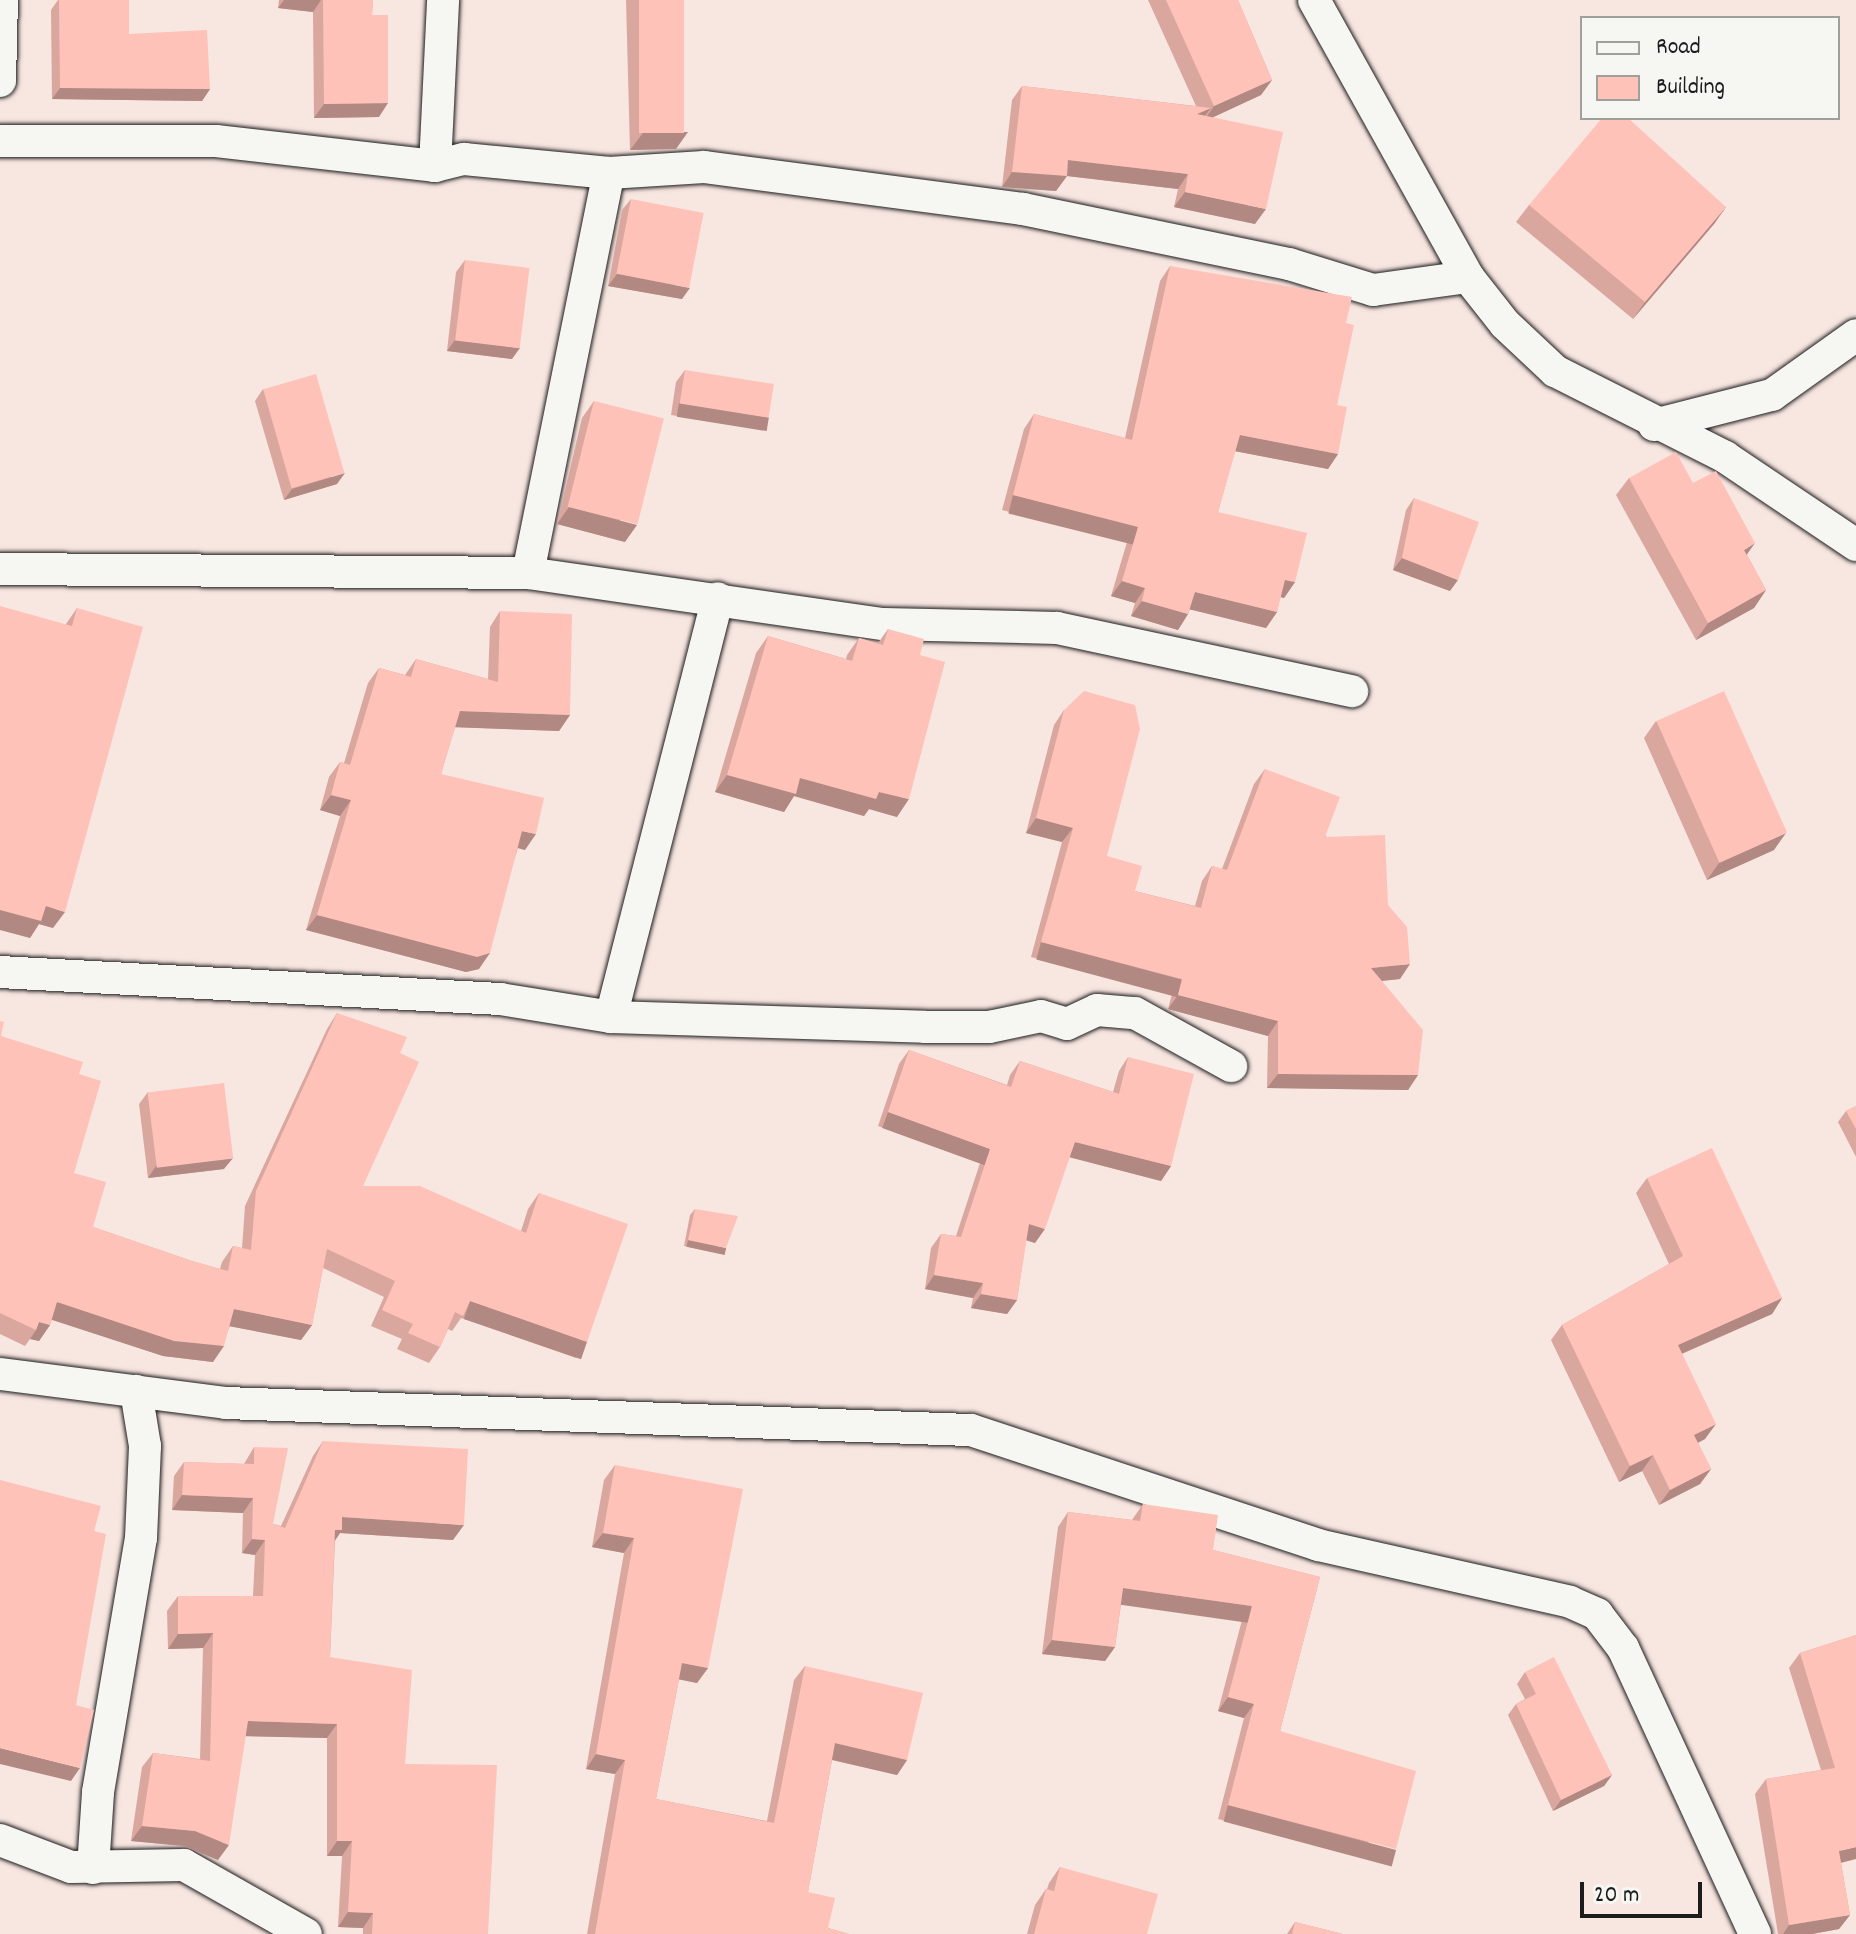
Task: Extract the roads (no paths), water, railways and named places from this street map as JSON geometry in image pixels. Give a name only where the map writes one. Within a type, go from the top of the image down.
[{"type":"street","points":[[0,81],[2,0]]},
{"type":"street","points":[[435,166],[443,0]]},
{"type":"street","points":[[1314,0],[1468,277],[1555,371],[1654,425],[1725,457],[1856,545]]},
{"type":"street","points":[[0,141],[216,141],[435,166],[464,159],[609,173],[704,167],[917,190],[1275,261],[1373,290],[1468,277]]},
{"type":"street","points":[[528,573],[609,173]]},
{"type":"street","points":[[1654,425],[1772,395],[1856,335]]},
{"type":"street","points":[[0,569],[528,573],[884,624],[1057,628],[1352,691]]},
{"type":"street","points":[[611,1017],[718,598]]},
{"type":"street","points":[[0,972],[500,999],[611,1017],[964,1027],[1041,1016],[1067,1024],[1097,1010],[1135,1013],[1231,1066]]},
{"type":"street","points":[[0,1374],[226,1403],[971,1430],[1318,1545],[1570,1602],[1597,1614],[1623,1648],[1755,1934]]},
{"type":"street","points":[[93,1868],[98,1792],[141,1538],[145,1446],[136,1391]]},
{"type":"street","points":[[0,1840],[71,1867],[184,1865],[306,1934]]}]
